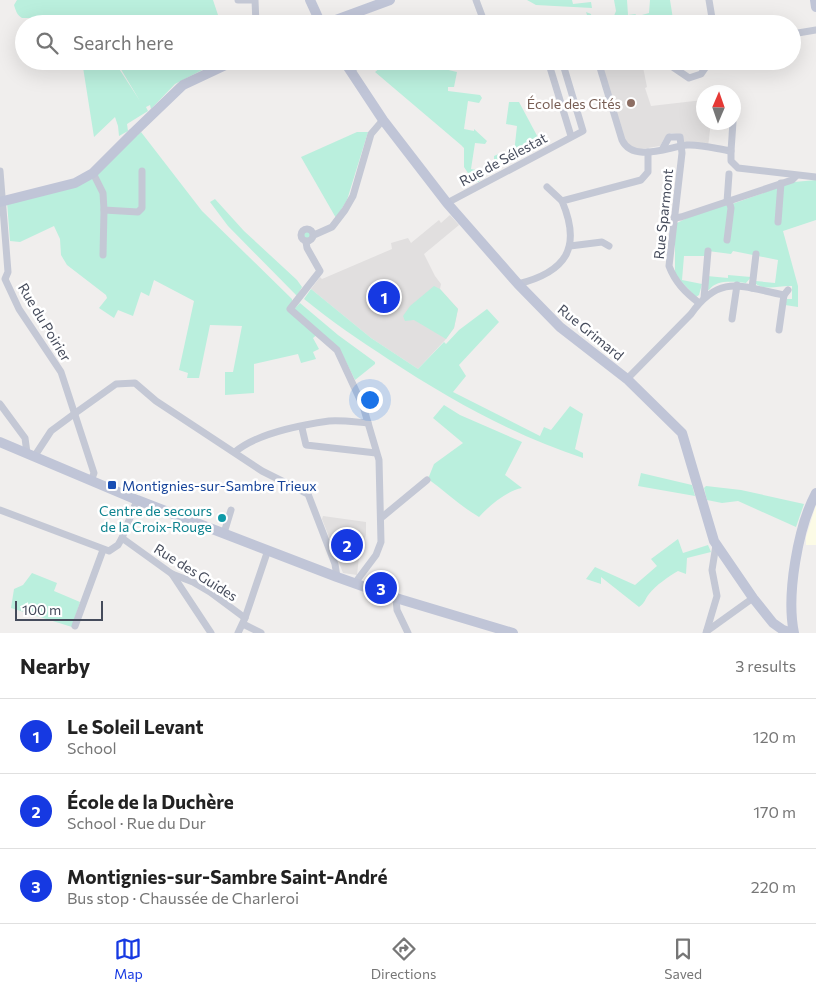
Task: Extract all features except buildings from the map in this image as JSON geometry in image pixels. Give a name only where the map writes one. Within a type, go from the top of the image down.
[{"type":"street","points":[[238,0],[254,0],[255,15]]},
{"type":"street","points":[[310,0],[317,15]]},
{"type":"street","points":[[349,15],[390,0]]},
{"type":"street","points":[[476,0],[482,15]]},
{"type":"street","points":[[709,0],[712,15]]},
{"type":"street","points":[[815,0],[816,7]]},
{"type":"street","points":[[801,32],[816,30]]},
{"type":"street","points":[[1,201],[75,183],[93,173],[153,112],[184,86],[216,70]]},
{"type":"street","points":[[551,70],[571,136],[583,131],[565,70]]},
{"type":"street","points":[[601,70],[624,144],[636,152],[648,152],[687,145],[730,151]]},
{"type":"street","points":[[677,70],[689,78],[701,74],[704,70]]},
{"type":"street","name":"Rue Grimard","points":[[350,71],[383,120],[447,203],[518,284],[560,327],[627,379],[684,436],[706,521],[716,545],[773,623],[793,633]]},
{"type":"street","points":[[306,242],[311,240],[314,235],[332,227],[345,210],[353,196],[370,134],[383,120]]},
{"type":"street","points":[[732,130],[730,161],[738,168],[816,177]]},
{"type":"street","points":[[663,148],[667,138],[676,135],[680,137],[682,147]]},
{"type":"street","name":"Rue de Sélestat","points":[[447,203],[571,136]]},
{"type":"street","name":"Rue Sparmont","points":[[682,147],[669,266],[681,287],[702,301]]},
{"type":"street","points":[[562,201],[641,180],[648,172],[648,152]]},
{"type":"street","name":"Rue du Poirier","points":[[0,171],[8,272],[3,280],[19,310],[60,372],[94,473],[91,481]]},
{"type":"street","points":[[104,210],[140,211],[142,204],[142,171]]},
{"type":"street","points":[[93,173],[103,193],[103,255]]},
{"type":"street","points":[[727,240],[731,208],[728,201],[729,174]]},
{"type":"street","points":[[674,218],[792,180],[796,176]]},
{"type":"street","points":[[778,222],[781,183]]},
{"type":"street","points":[[518,284],[550,273],[560,263],[570,246],[570,221],[562,201],[548,187]]},
{"type":"street","points":[[314,235],[308,229],[302,231],[301,237],[306,242],[306,248],[320,271],[290,309],[337,350],[363,406],[380,473],[381,542],[376,555],[355,584]]},
{"type":"street","points":[[570,246],[602,242],[609,246]]},
{"type":"street","points":[[702,301],[708,251]]},
{"type":"street","points":[[752,288],[756,254]]},
{"type":"street","points":[[732,319],[737,285]]},
{"type":"street","points":[[627,379],[702,301],[720,287],[737,285],[786,292],[779,330]]},
{"type":"street","points":[[30,455],[50,431],[116,384],[135,384],[156,401],[262,471],[308,494],[335,564],[337,577]]},
{"type":"street","points":[[0,404],[25,438],[30,455]]},
{"type":"street","points":[[235,452],[244,444],[265,435],[329,422],[368,423]]},
{"type":"street","points":[[302,428],[306,445],[376,454]]},
{"type":"street","points":[[0,442],[137,500],[355,584],[513,633]]},
{"type":"street","points":[[381,518],[427,480]]},
{"type":"street","points":[[793,633],[791,603],[793,584],[803,522],[815,496]]},
{"type":"street","points":[[0,510],[109,551],[118,545],[122,538],[137,500]]},
{"type":"street","points":[[224,533],[231,510]]},
{"type":"street","name":"Rue des Guides","points":[[122,538],[172,574],[193,582],[210,592],[261,633]]},
{"type":"street","points":[[706,632],[717,596],[712,570],[716,545]]},
{"type":"street","points":[[76,626],[103,550]]},
{"type":"street","points":[[238,633],[244,621],[268,550]]},
{"type":"street","points":[[172,574],[211,633]]},
{"type":"street","points":[[396,598],[398,610],[408,633]]},
{"type":"street","points":[[706,632],[753,598]]},
{"type":"shaded area","name":"École des Cités","points":[[601,70],[644,70],[647,87],[645,88],[651,106],[696,101],[696,130],[710,130],[708,147],[684,143],[681,135],[671,133],[660,146],[636,150],[625,145]]},
{"type":"shaded area","points":[[450,215],[459,225],[424,254],[441,284],[440,289],[458,309],[454,328],[418,369],[371,338],[311,289],[320,277],[322,279],[392,249],[391,243],[408,238],[411,243],[439,220],[441,223]]},
{"type":"shaded area","points":[[816,505],[816,545],[806,545],[806,537]]},
{"type":"shaded area","points":[[323,516],[366,522],[366,535],[359,557],[357,575],[343,573],[322,519]]},
{"type":"green space","points":[[17,0],[213,0],[218,15],[19,15],[14,5]]},
{"type":"green space","points":[[527,0],[572,0],[573,4],[591,2],[592,8],[536,5]]},
{"type":"green space","points":[[614,0],[627,0],[628,15],[614,15],[616,11]]},
{"type":"green space","points":[[650,0],[670,0],[672,15],[642,15],[649,13]]},
{"type":"green space","points":[[83,70],[120,70],[140,101],[121,70],[202,70],[175,84],[151,109],[150,105],[146,107],[148,111],[127,124],[128,131],[119,136],[115,117],[94,137]]},
{"type":"green space","points":[[378,70],[448,70],[457,72],[454,87],[448,87],[448,91],[480,95],[482,98],[479,103],[468,101],[464,129],[474,131],[474,129],[487,141],[485,144],[475,143],[471,169],[481,171],[479,182],[474,182],[464,167],[464,148],[375,72]]},
{"type":"green space","points":[[509,102],[519,102],[542,145],[494,169],[494,156],[503,152],[514,153],[517,126],[506,124]]},
{"type":"green space","points":[[141,132],[202,211],[292,299],[292,311],[300,303],[338,335],[375,362],[375,364],[355,380],[342,354],[319,333],[313,338],[319,349],[313,352],[316,359],[301,363],[298,354],[254,364],[254,393],[225,395],[225,372],[233,372],[242,326],[210,325],[199,378],[187,378],[188,373],[179,370],[194,301],[154,280],[149,296],[141,292],[133,316],[118,310],[114,318],[99,308],[107,298],[106,295],[67,265],[61,255],[60,239],[54,226],[20,242],[10,241],[7,202],[87,178]]},
{"type":"green space","points":[[357,132],[368,132],[347,200],[336,218],[301,157]]},
{"type":"green space","points":[[816,180],[816,220],[783,231],[798,286],[798,307],[785,305],[787,299],[792,299],[792,286],[764,287],[756,284],[756,281],[775,283],[778,260],[733,251],[731,254],[708,251],[706,256],[684,256],[682,280],[702,284],[699,295],[696,297],[675,275],[675,224],[701,211],[732,204],[794,182]]},
{"type":"green space","points":[[215,199],[244,231],[297,280],[302,287],[297,296],[228,226],[210,202]]},
{"type":"green space","points":[[305,229],[309,229],[313,235],[309,241],[305,241],[301,237],[301,233]]},
{"type":"green space","points":[[728,275],[751,277],[746,283],[721,283],[712,286],[709,290],[705,289],[707,276],[728,278]]},
{"type":"green space","points":[[434,286],[440,289],[458,309],[454,328],[446,339],[414,320],[405,321],[403,316],[410,306]]},
{"type":"green space","points":[[311,289],[371,338],[418,369],[444,342],[446,344],[459,330],[487,309],[499,322],[459,365],[466,376],[453,392],[540,436],[544,427],[551,430],[570,406],[583,414],[575,449],[583,453],[583,458],[557,449],[482,415],[411,374],[345,330],[304,299]]},
{"type":"green space","points":[[444,405],[460,415],[522,442],[505,475],[522,488],[510,492],[499,499],[479,517],[459,504],[428,479],[434,464],[463,443],[433,418]]},
{"type":"green space","points":[[641,473],[692,485],[695,496],[638,486]]},
{"type":"green space","points":[[706,486],[741,490],[804,504],[796,527],[738,501],[722,503],[707,500],[704,488]]},
{"type":"green space","points":[[678,539],[683,553],[708,545],[711,552],[687,558],[686,574],[678,571],[666,579],[652,591],[639,607],[601,577],[601,584],[586,579],[595,567],[635,585],[657,566],[651,559]]},
{"type":"green space","points":[[32,573],[57,583],[54,591],[80,602],[72,627],[11,608],[14,589],[23,585]]},
{"type":"place","name":"École des Cités","points":[[631,103]]},
{"type":"place","name":"Le Soleil Levant","points":[[384,297]]},
{"type":"place","name":"Montignies-sur-Sambre Trieux","points":[[112,485]]},
{"type":"place","name":"Centre de secours de la Croix-Rouge","points":[[222,518]]},
{"type":"place","name":"École de la Duchère","points":[[347,545]]},
{"type":"place","name":"Montignies-sur-Sambre Saint-André","points":[[381,588]]}]
